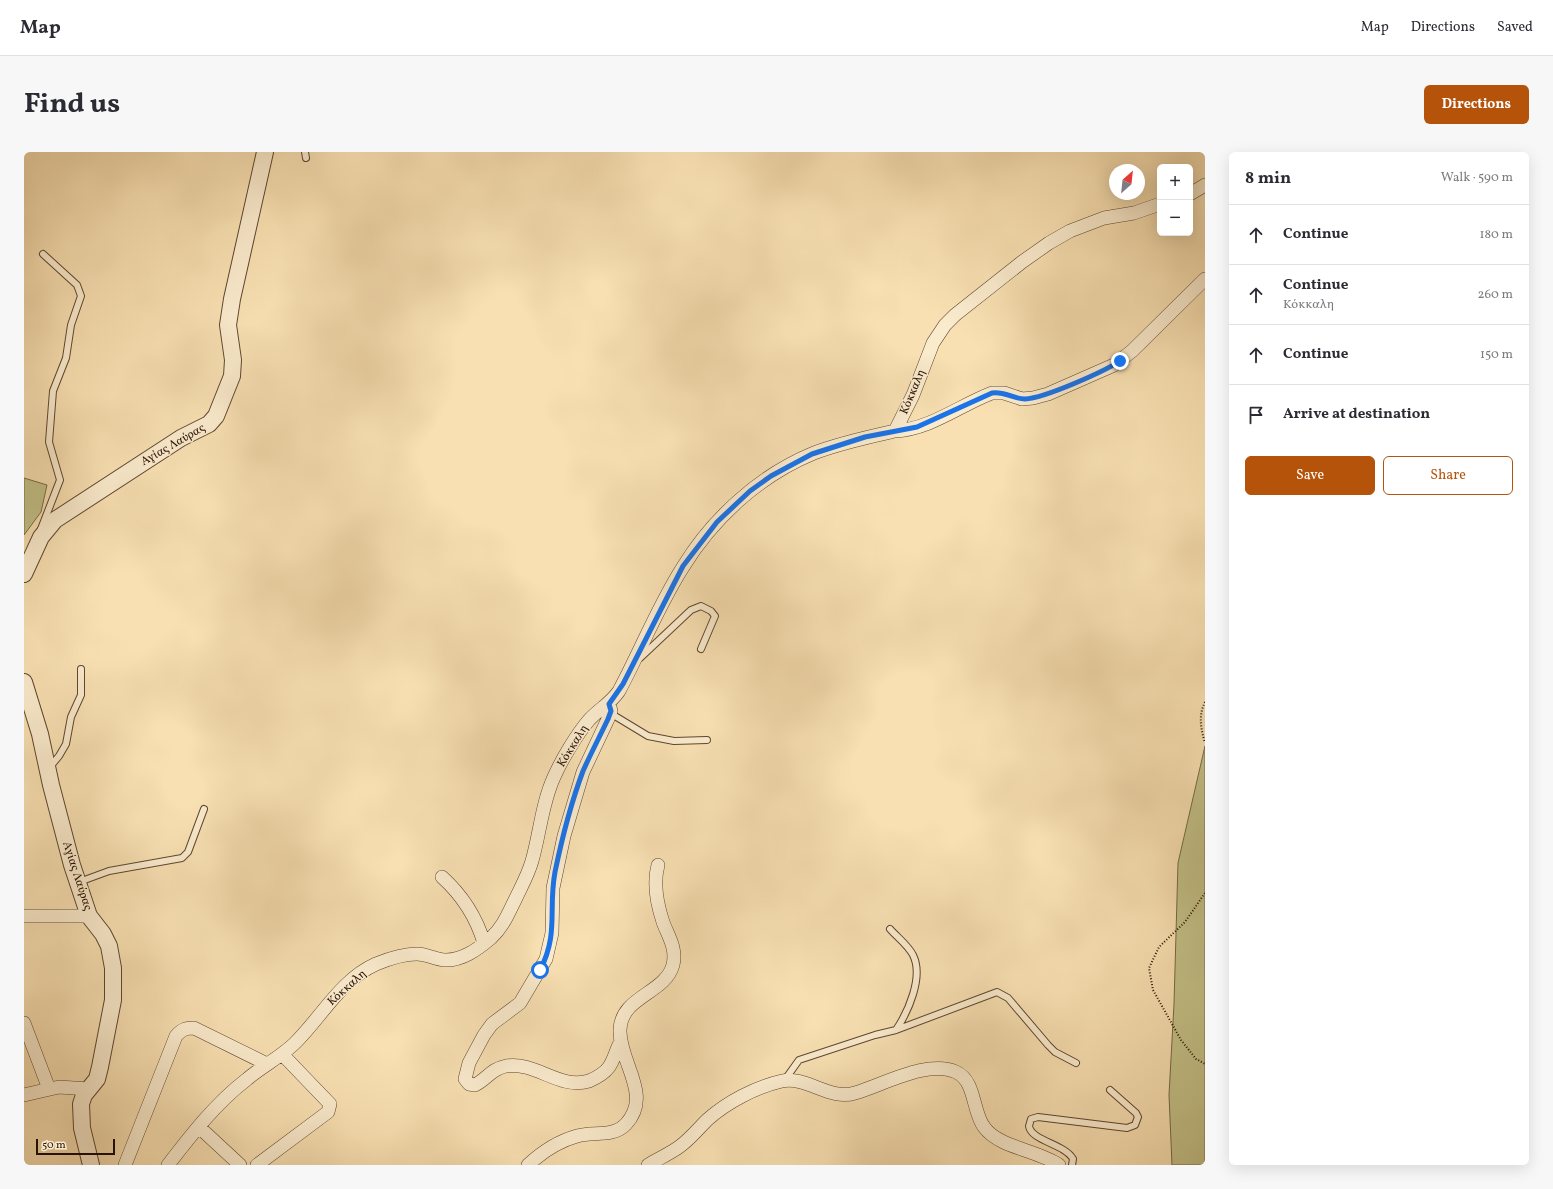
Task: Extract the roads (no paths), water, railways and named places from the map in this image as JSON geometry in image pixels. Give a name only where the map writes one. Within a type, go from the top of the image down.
[{"type":"street","name":"Αγίας Λαύρας","points":[[24,574],[41,537],[55,520],[69,509],[181,438],[209,424],[216,416],[232,376],[233,360],[228,325],[232,299],[265,152]]},
{"type":"street","points":[[1193,192],[1205,185]]},
{"type":"street","name":"Κόκκαλη","points":[[168,1165],[198,1127],[245,1080],[282,1054],[299,1039],[340,991],[357,976],[375,964],[399,956],[416,954],[445,960],[456,959],[471,952],[484,943],[504,923],[528,872],[549,793],[558,770],[589,720],[610,708],[683,566],[710,530],[736,502],[771,476],[812,454],[865,437],[895,431],[913,395],[933,343],[945,325],[955,315],[1022,262],[1049,243],[1070,231],[1104,218],[1134,213],[1157,205]]},
{"type":"street","points":[[895,431],[907,430],[931,422],[992,393],[998,392],[1027,399],[1048,394],[1114,366],[1205,279]]},
{"type":"street","name":"Αγίας Λαύρας","points":[[24,682],[27,707],[40,734],[64,840],[89,916],[103,934],[109,946],[114,978],[112,1006],[97,1079],[89,1089]]},
{"type":"street","points":[[610,708],[583,772],[564,836],[553,888],[552,933],[546,959],[520,1003],[492,1024],[484,1035],[469,1063],[465,1079],[469,1084],[475,1085],[496,1069],[506,1066],[520,1066],[528,1067],[568,1083],[579,1083],[594,1079],[604,1072],[612,1062],[620,1042]]},
{"type":"street","points":[[528,1165],[556,1144],[568,1139],[586,1133],[614,1132],[628,1122],[635,1109],[637,1097],[620,1042],[620,1026],[626,1011],[635,1001],[666,979],[673,963],[673,947],[663,923],[657,902],[656,879],[658,865]]},
{"type":"street","points":[[442,877],[464,899],[477,921],[484,943]]},
{"type":"street","points":[[24,916],[89,916]]},
{"type":"street","points":[[24,1023],[49,1089]]},
{"type":"street","points":[[125,1165],[176,1036],[180,1031],[186,1028],[194,1028],[267,1064]]},
{"type":"street","points":[[257,1165],[328,1112],[331,1107],[330,1104],[282,1054]]},
{"type":"street","points":[[648,1165],[680,1147],[708,1119],[724,1107],[755,1091],[784,1081],[801,1082],[836,1094],[848,1095],[925,1070],[938,1069],[955,1071],[966,1079],[979,1119],[989,1133],[1058,1165]]},
{"type":"street","points":[[24,1095],[49,1089],[72,1087],[89,1089],[82,1101],[81,1118],[91,1165]]},
{"type":"street","points":[[198,1127],[240,1165]]},
{"type":"lane","points":[[41,537],[43,521],[60,480],[49,442],[53,391],[66,358],[71,325],[81,296],[77,285],[43,254]]},
{"type":"lane","points":[[635,660],[644,655],[691,610],[701,606],[711,611],[714,616],[701,649]]},
{"type":"lane","points":[[48,769],[60,756],[66,744],[71,717],[80,695],[81,669]]},
{"type":"lane","points":[[610,708],[648,736],[674,741],[707,740]]},
{"type":"lane","points":[[78,882],[109,871],[182,858],[188,852],[204,809]]},
{"type":"lane","points":[[890,929],[912,954],[915,966],[914,993],[910,1005],[896,1030]]},
{"type":"lane","points":[[784,1081],[798,1060],[875,1035],[896,1030],[997,992],[1008,998],[1048,1046],[1076,1063]]},
{"type":"lane","points":[[1072,1165],[1073,1159],[1068,1152],[1032,1133],[1029,1126],[1031,1119],[1038,1117],[1127,1128],[1135,1125],[1138,1117],[1136,1113],[1110,1090]]}]
